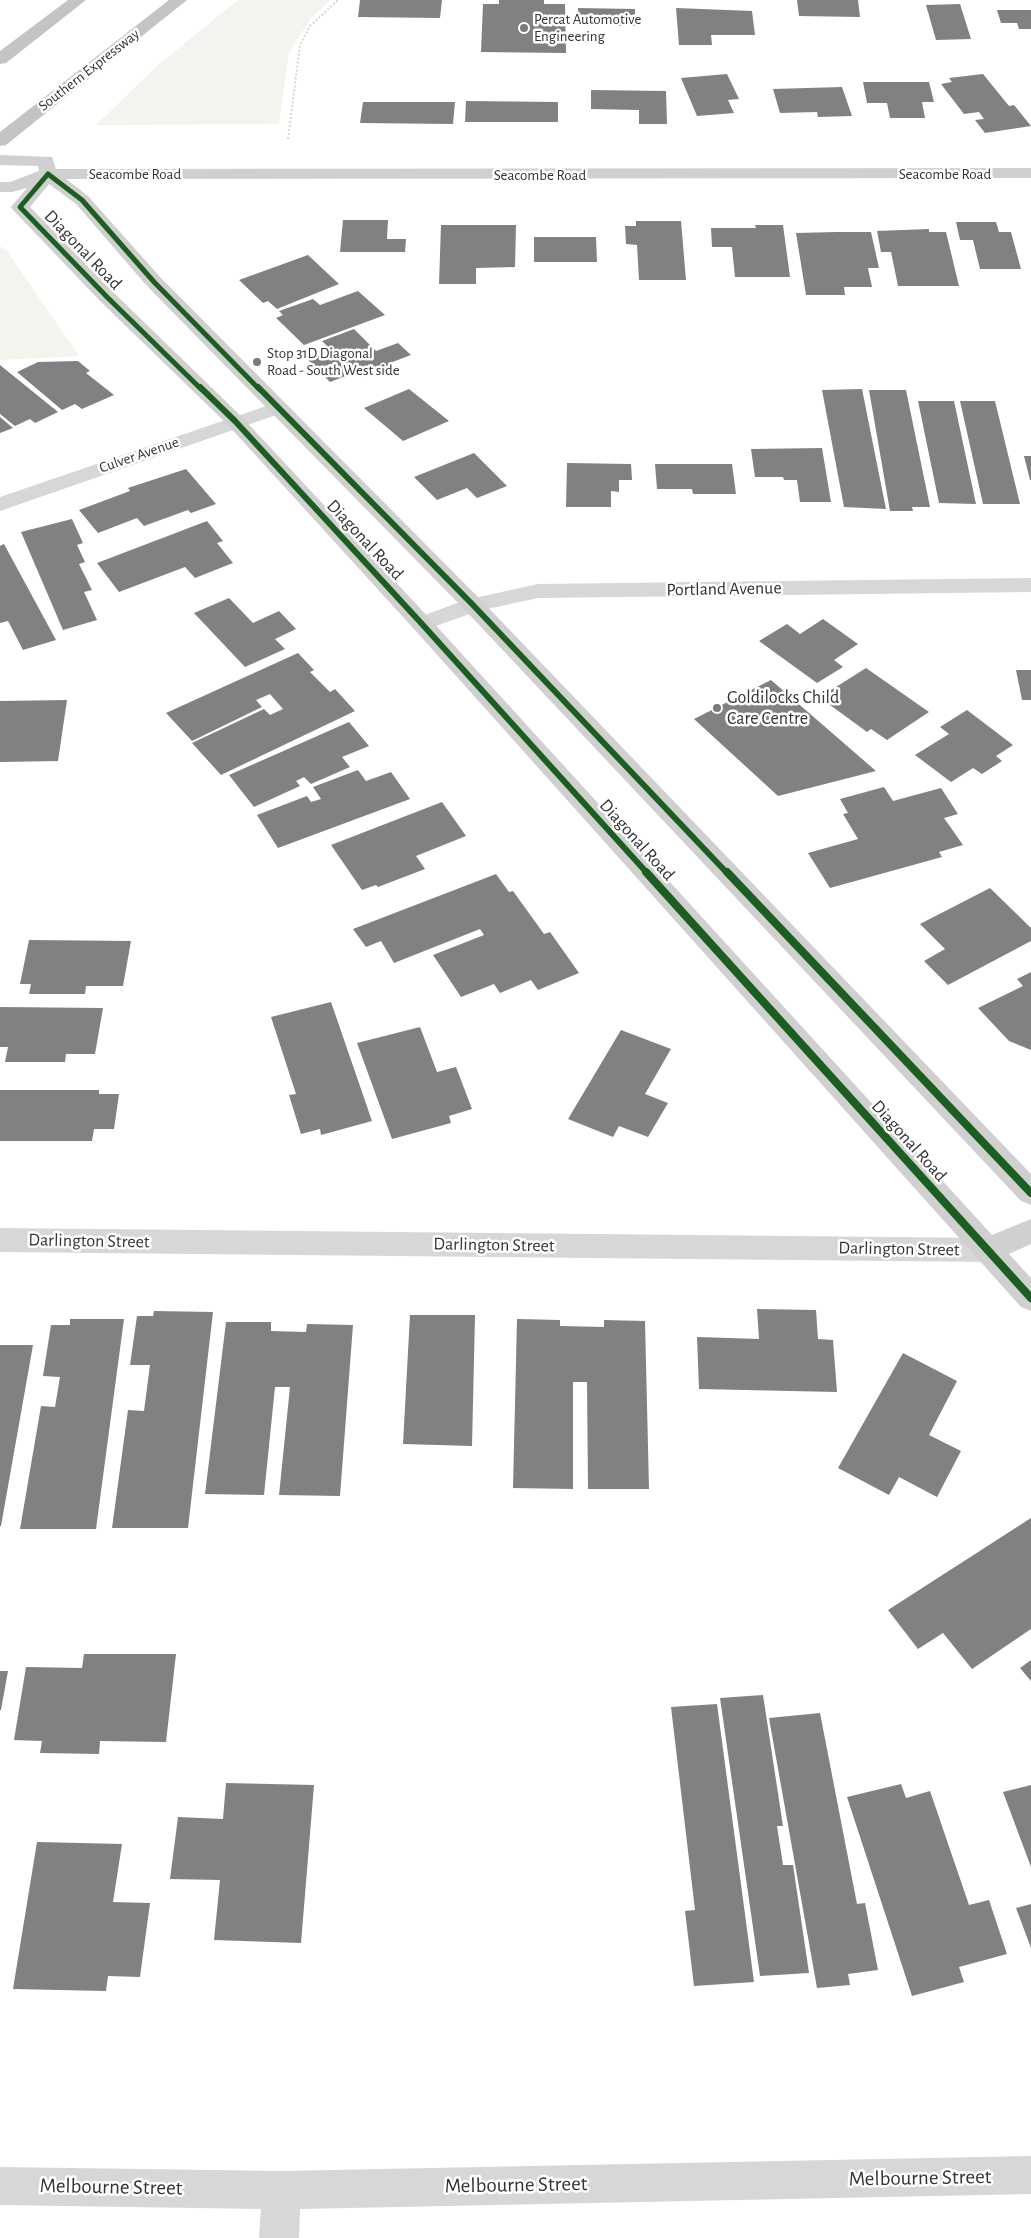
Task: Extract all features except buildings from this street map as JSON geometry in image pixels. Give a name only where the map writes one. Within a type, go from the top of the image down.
[{"type":"highway","points":[[0,59],[78,0]]},
{"type":"highway","name":"Southern Expressway","points":[[0,141],[179,0]]},
{"type":"main road","name":"Seacombe Road","points":[[0,160],[47,167],[1031,174]]},
{"type":"main road","name":"Seacombe Road","points":[[6,187],[47,167]]},
{"type":"main road","name":"Diagonal Road","points":[[1031,1193],[473,605],[154,282],[82,200],[47,167],[20,207],[107,297],[235,422],[422,624],[1031,1298]]},
{"type":"main road","points":[[988,1250],[1031,1231]]},
{"type":"street","name":"Culver Avenue","points":[[0,504],[278,408]]},
{"type":"street","name":"Portland Avenue","points":[[422,624],[473,605],[538,591],[1031,585]]},
{"type":"street","name":"Darlington Street","points":[[0,1240],[988,1250]]},
{"type":"street","name":"Melbourne Street","points":[[0,2186],[282,2190],[1031,2175]]},
{"type":"street","points":[[279,2238],[282,2190]]},
{"type":"path","points":[[288,142],[298,53],[303,36],[312,23],[338,0]]},
{"type":"shaded area","points":[[238,0],[331,0],[311,18],[289,53],[279,124],[96,125],[158,65]]},
{"type":"shaded area","points":[[0,246],[7,251],[79,356],[0,360]]},
{"type":"cycle path","points":[[1031,1193],[473,605],[154,282],[82,200],[48,174],[20,207],[107,297],[235,421],[422,624],[1031,1298]]},
{"type":"place","name":"Percat Automotive Engineering","points":[[524,28]]},
{"type":"place","name":"Stop 31D Diagonal Road - South West side","points":[[257,362]]},
{"type":"place","name":"Goldilocks Child Care Centre","points":[[717,708]]}]
